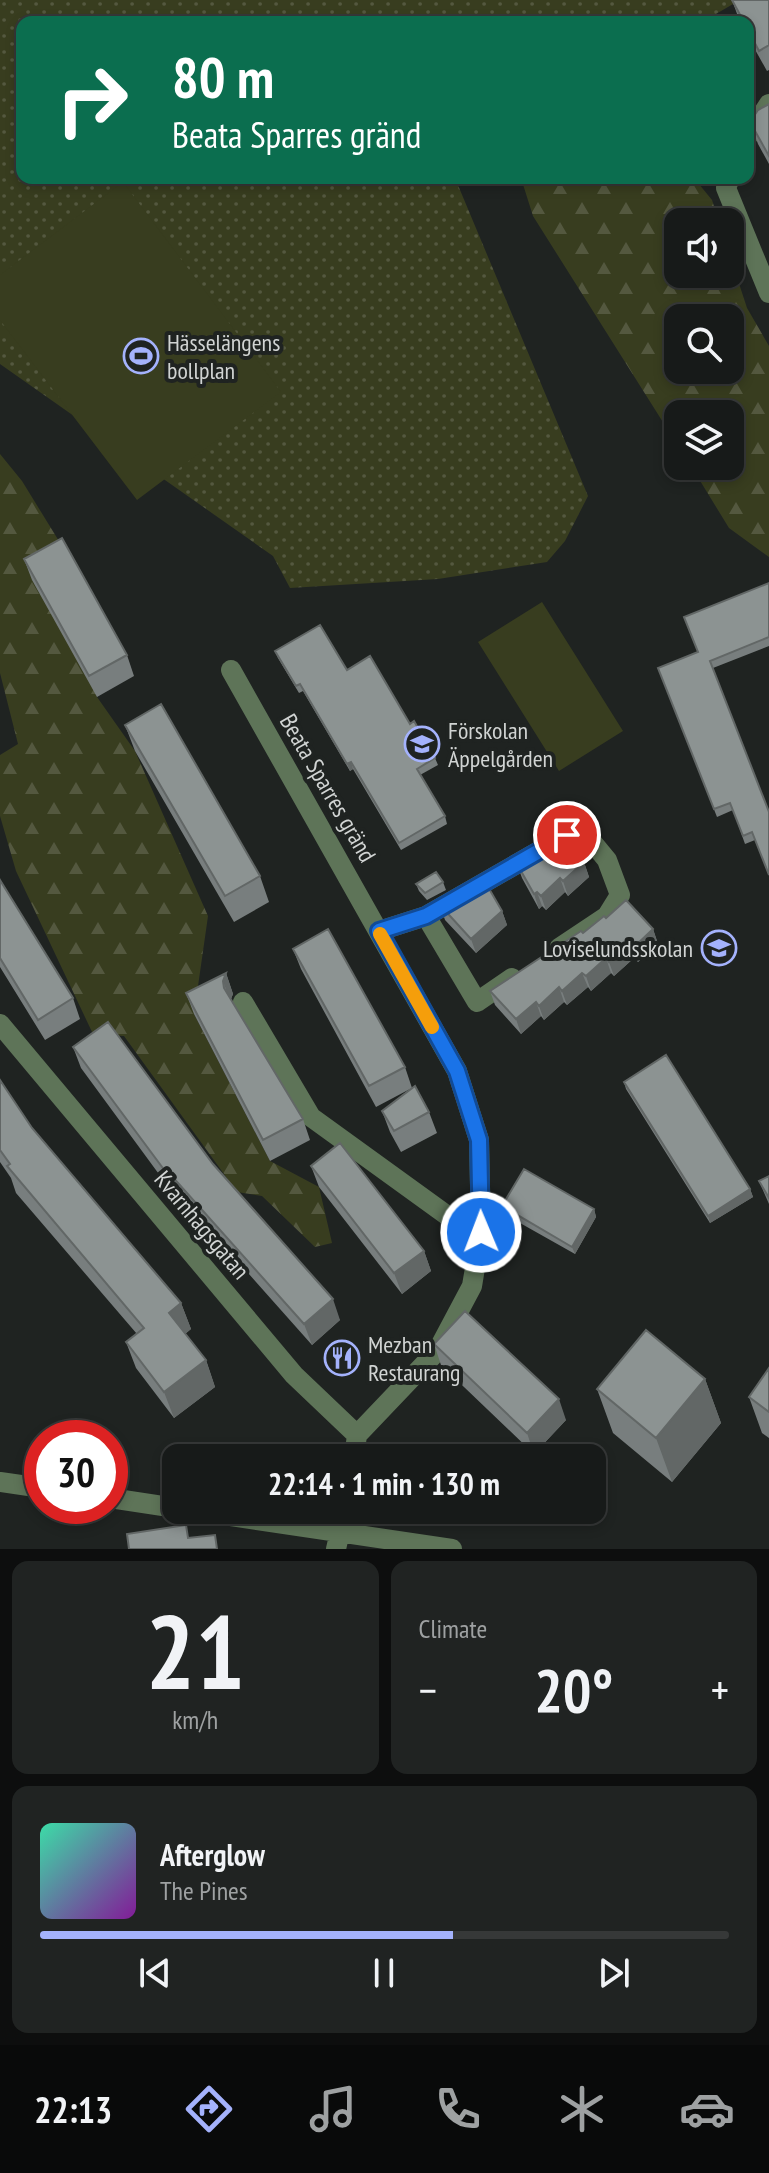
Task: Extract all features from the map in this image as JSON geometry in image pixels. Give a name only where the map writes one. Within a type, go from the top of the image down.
[{"type":"street","points":[[754,127],[769,104]]},
{"type":"street","points":[[728,184],[726,188],[769,293]]},
{"type":"street","name":"Beata Sparres gränd","points":[[231,670],[457,1071],[479,1140],[481,1232],[472,1286],[438,1350],[357,1435]]},
{"type":"street","points":[[379,931],[426,916],[567,835],[588,837],[607,860],[620,895],[607,916],[477,1002],[426,916]]},
{"type":"street","points":[[243,1002],[311,1117],[452,1219],[481,1232]]},
{"type":"street","name":"Kvarnhagsgatan","points":[[0,1024],[294,1375],[357,1435]]},
{"type":"street","points":[[356,1444],[357,1435]]},
{"type":"street","points":[[0,1482],[24,1485]]},
{"type":"street","points":[[128,1501],[162,1506]]},
{"type":"street","points":[[257,1524],[338,1541],[452,1549]]},
{"type":"green space","points":[[0,0],[740,0],[712,16],[16,16],[16,184],[458,184],[588,496],[565,541],[547,562],[438,579],[290,588],[273,556],[0,364]]},
{"type":"green space","name":"Hässelängens bollplan","points":[[120,184],[125,184],[281,392],[137,500],[0,320],[0,275]]},
{"type":"green space","points":[[523,184],[699,184],[712,200],[715,208],[664,208],[664,288],[740,288],[747,308],[769,346],[769,557],[729,528],[700,480],[744,480],[744,400],[664,400],[664,424],[533,216]]},
{"type":"green space","points":[[0,454],[22,481],[70,559],[97,697],[135,751],[208,916],[194,1014],[270,1161],[319,1187],[332,1243],[315,1247],[262,1196],[237,1192],[124,1036],[93,1034],[16,871],[0,816],[0,755],[18,744],[0,673]]},
{"type":"green space","points":[[542,602],[623,731],[559,771],[478,642]]},
{"type":"building","points":[[732,0],[769,0],[769,45],[759,51],[754,41],[754,16],[741,16]]},
{"type":"building","points":[[769,104],[769,156],[754,129],[754,116]]},
{"type":"building","points":[[62,538],[127,655],[89,676],[24,559]]},
{"type":"building","points":[[769,583],[769,637],[710,661],[769,812],[769,875],[752,832],[743,836],[730,803],[714,809],[658,668],[698,652],[684,617]]},
{"type":"building","points":[[320,625],[347,670],[370,656],[410,724],[414,721],[435,758],[417,769],[445,816],[399,843],[351,762],[347,764],[300,684],[296,686],[275,651]]},
{"type":"building","points":[[161,704],[260,876],[225,896],[125,725]]},
{"type":"building","points":[[560,837],[584,862],[541,896],[537,892],[534,894],[517,864]]},
{"type":"building","points":[[436,872],[443,882],[425,893],[416,884]]},
{"type":"building","points":[[0,880],[73,998],[38,1020],[0,958]]},
{"type":"building","points":[[484,880],[502,911],[471,939],[440,905],[454,897],[456,900],[465,892],[467,895]]},
{"type":"building","points":[[626,900],[653,929],[633,948],[629,944],[609,962],[606,958],[586,976],[582,973],[562,991],[559,987],[539,1006],[536,1002],[516,1019],[490,991],[581,931],[583,933],[604,916],[606,918]]},
{"type":"building","points":[[328,929],[405,1067],[369,1086],[293,949]]},
{"type":"building","points":[[226,973],[224,988],[303,1119],[263,1140],[186,993]]},
{"type":"building","points":[[108,1022],[213,1164],[333,1299],[304,1324],[168,1175],[73,1047]]},
{"type":"building","points":[[666,1055],[750,1189],[708,1216],[624,1082]]},
{"type":"building","points":[[0,1080],[32,1128],[181,1303],[169,1313],[206,1360],[164,1392],[126,1342],[144,1328],[7,1166],[10,1164],[0,1150]]},
{"type":"building","points":[[415,1086],[429,1112],[394,1131],[382,1111]]},
{"type":"building","points":[[340,1143],[424,1251],[394,1273],[311,1166]]},
{"type":"building","points":[[524,1169],[594,1209],[572,1247],[502,1206]]},
{"type":"building","points":[[769,1176],[769,1198],[759,1181]]},
{"type":"building","points":[[465,1311],[559,1399],[527,1433],[434,1344]]},
{"type":"building","points":[[646,1330],[705,1379],[656,1438],[597,1389]]},
{"type":"building","points":[[769,1368],[769,1412],[749,1397]]},
{"type":"building","points":[[186,1525],[188,1538],[215,1535],[217,1549],[129,1549],[127,1534]]},
{"type":"slow traffic","points":[[380,934],[432,1027]]},
{"type":"place","name":"Hässelängens bollplan","points":[[141,356]]},
{"type":"place","name":"Förskolan Äppelgården","points":[[422,744]]},
{"type":"place","name":"Loviselundsskolan","points":[[719,948]]},
{"type":"place","name":"Mezban Restaurang","points":[[342,1358]]},
{"type":"route","points":[[481,1232],[479,1140],[457,1071],[379,931],[426,916],[567,835]]}]
